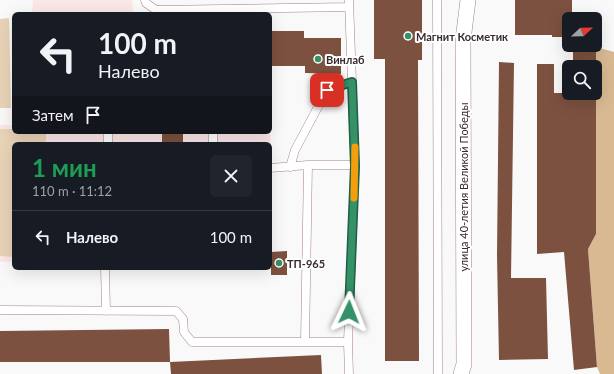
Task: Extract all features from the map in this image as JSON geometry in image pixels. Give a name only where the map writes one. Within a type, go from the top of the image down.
[{"type":"street","name":"улица 40-летия Великой Победы","points":[[461,374],[464,364],[463,40],[468,0]]},
{"type":"lane","points":[[145,0],[146,3],[156,10],[349,3],[355,166],[348,342],[349,374]]},
{"type":"lane","points":[[437,0],[438,374]]},
{"type":"lane","points":[[290,167],[295,150],[327,90],[352,82]]},
{"type":"lane","points":[[272,168],[308,165],[355,166]]},
{"type":"lane","points":[[305,342],[308,165]]},
{"type":"lane","points":[[105,270],[106,311]]},
{"type":"lane","points":[[0,310],[176,311],[183,319],[184,332],[192,342],[348,342]]},
{"type":"shaded area","points":[[33,0],[132,0],[133,12],[32,12]]},
{"type":"shaded area","points":[[9,18],[11,108],[0,108],[0,19]]},
{"type":"shaded area","points":[[602,49],[614,52],[614,374],[600,374],[597,367],[588,249],[596,234],[596,100],[602,100],[602,60],[596,60],[596,52],[602,52]]},
{"type":"shaded area","points":[[0,125],[12,125],[12,134],[271,134],[271,142],[12,142],[12,262],[0,262]]},
{"type":"shaded area","points":[[0,129],[12,129],[12,134],[46,134],[46,142],[12,142],[12,257],[0,256]]},
{"type":"building","points":[[374,0],[422,0],[422,60],[418,60],[419,361],[385,361],[385,59],[374,59]]},
{"type":"building","points":[[515,0],[572,0],[572,12],[562,12],[562,37],[552,37],[552,35],[515,35]]},
{"type":"building","points":[[272,31],[304,31],[304,38],[341,38],[341,74],[305,73],[305,66],[272,66]]},
{"type":"building","points":[[573,52],[596,52],[596,60],[573,60]]},
{"type":"building","points":[[499,62],[514,63],[511,278],[546,278],[548,359],[499,360],[497,256]]},
{"type":"building","points":[[537,64],[554,64],[554,93],[562,93],[562,100],[596,100],[596,234],[588,249],[597,367],[574,370],[564,252],[537,254]]},
{"type":"building","points":[[162,134],[183,134],[183,142],[162,142]]},
{"type":"building","name":"ТП-965","points":[[287,251],[287,275],[271,275],[272,252]]},
{"type":"building","points":[[169,329],[170,362],[0,362],[0,331]]},
{"type":"building","points":[[321,355],[322,374],[171,374],[170,362]]},
{"type":"slow traffic","points":[[354,198],[355,147]]},
{"type":"place","name":"Магнит Косметик","points":[[408,36]]},
{"type":"place","name":"Винлаб","points":[[318,59]]},
{"type":"place","name":"ТП-965","points":[[279,263]]},
{"type":"route","points":[[327,90],[352,82],[355,166],[349,312]]}]
